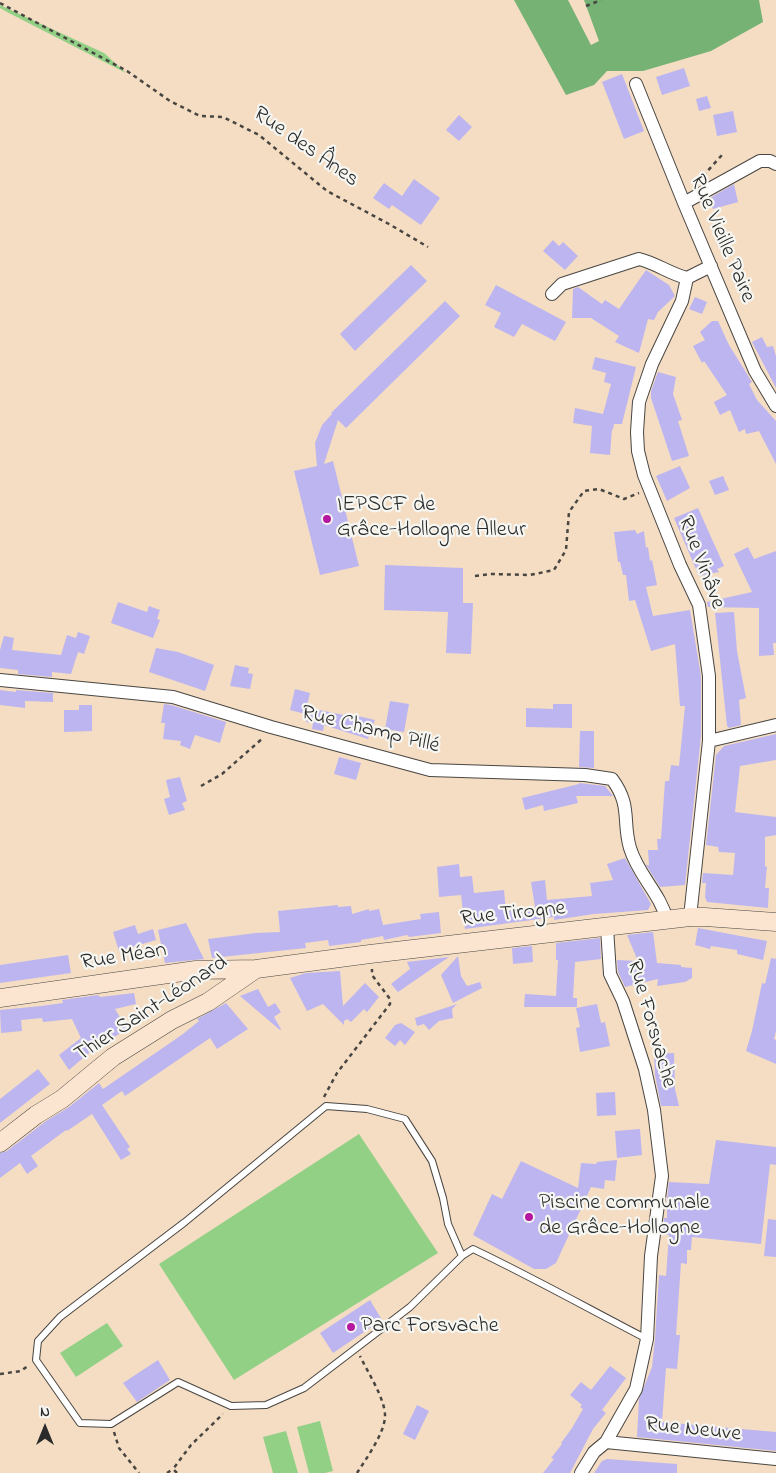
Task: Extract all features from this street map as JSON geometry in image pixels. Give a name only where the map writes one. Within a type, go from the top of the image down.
[{"type":"street","name":"Rue Vieille Paire","points":[[636,84],[755,371],[776,406]]},
{"type":"street","points":[[684,203],[760,161],[770,161],[776,164]]},
{"type":"street","points":[[552,294],[562,284],[639,259],[672,274],[692,276],[710,266]]},
{"type":"street","name":"Rue Vinâve","points":[[690,917],[709,741],[709,676],[699,604],[680,565],[650,489],[638,451],[637,432],[639,402],[652,364],[692,276]]},
{"type":"street","name":"Rue Champ Pillé","points":[[0,680],[173,697],[271,728],[430,770],[585,775],[612,779],[620,790],[626,806],[626,828],[630,848],[640,871],[664,908],[667,920]]},
{"type":"street","points":[[709,741],[776,725]]},
{"type":"street","name":"Rue Tirogne","points":[[256,969],[690,917],[705,916],[776,922]]},
{"type":"street","name":"Rue Forsvache","points":[[582,1473],[594,1452],[606,1442],[636,1388],[647,1339],[652,1256],[662,1176],[654,1110],[645,1069],[623,1001],[610,974],[607,928]]},
{"type":"street","name":"Rue Méan","points":[[0,998],[196,970],[256,969]]},
{"type":"street","name":"Thier Saint-Léonard","points":[[0,1143],[36,1115],[62,1099],[113,1057],[172,1020],[208,1002],[256,969]]},
{"type":"street","name":"Rue Neuve","points":[[606,1442],[776,1459]]},
{"type":"lane","points":[[462,1256],[448,1224],[443,1198],[432,1161],[405,1119],[367,1108],[326,1106],[185,1222],[60,1317],[38,1341],[36,1360],[80,1423],[111,1424],[178,1382],[231,1406],[266,1405],[304,1388],[410,1307],[462,1256],[473,1249],[528,1275],[563,1296],[647,1339]]},
{"type":"path","points":[[586,6],[601,0]]},
{"type":"path","name":"Rue des Ânes","points":[[0,3],[127,70],[170,101],[200,116],[223,117],[259,136],[327,191],[428,247]]},
{"type":"path","points":[[475,576],[492,574],[530,575],[554,570],[566,550],[569,512],[584,491],[600,489],[624,499],[650,489]]},
{"type":"path","points":[[201,786],[222,774],[266,736],[271,728]]},
{"type":"path","points":[[312,1118],[337,1073],[390,1004],[390,999],[372,974],[370,954]]},
{"type":"path","points":[[356,1348],[380,1398],[385,1418],[375,1444],[357,1473]]},
{"type":"path","points":[[0,1374],[22,1371],[36,1360]]},
{"type":"path","points":[[167,1473],[173,1469],[191,1445],[231,1406]]},
{"type":"path","points":[[111,1424],[119,1448],[139,1473]]},
{"type":"path","points":[[173,1469],[176,1473]]},
{"type":"green space","points":[[514,0],[568,0],[591,45],[599,41],[584,0],[759,0],[763,22],[711,51],[643,71],[607,71],[594,85],[566,95]]},
{"type":"green space","points":[[0,5],[104,53],[126,73],[7,12],[0,8]]},
{"type":"green space","points":[[359,1134],[438,1253],[234,1380],[159,1264]]},
{"type":"green space","points":[[107,1323],[123,1346],[76,1377],[60,1353]]},
{"type":"green space","points":[[320,1421],[333,1471],[309,1473],[297,1427]]},
{"type":"green space","points":[[286,1431],[298,1473],[273,1473],[263,1437]]},
{"type":"building","points":[[684,68],[690,86],[662,95],[656,77]]},
{"type":"building","points":[[622,74],[644,131],[624,139],[602,82]]},
{"type":"building","points":[[707,96],[711,108],[699,111],[696,99]]},
{"type":"building","points":[[733,111],[737,132],[717,136],[713,115]]},
{"type":"building","points":[[459,115],[472,127],[459,141],[446,130]]},
{"type":"building","points":[[414,179],[440,198],[421,225],[392,205],[389,209],[373,198],[384,183],[402,196]]},
{"type":"building","points":[[734,184],[738,202],[713,209],[708,199]]},
{"type":"building","points":[[553,240],[559,246],[563,242],[578,256],[565,270],[543,251]]},
{"type":"building","points":[[411,265],[427,281],[355,351],[340,334]]},
{"type":"building","points":[[646,270],[669,285],[675,296],[658,312],[654,320],[648,319],[639,353],[615,342],[619,336],[591,318],[572,318],[573,289],[578,287],[602,304],[605,300],[619,309]]},
{"type":"building","points":[[496,285],[566,322],[555,341],[522,324],[514,337],[494,327],[501,313],[485,305]]},
{"type":"building","points":[[695,297],[707,302],[702,314],[689,309]]},
{"type":"building","points":[[445,301],[460,316],[346,428],[338,420],[324,464],[333,461],[359,566],[320,575],[294,471],[317,466],[315,443],[322,425],[331,413]]},
{"type":"building","points":[[712,321],[718,321],[729,345],[752,382],[749,384],[757,400],[776,421],[776,464],[759,431],[746,434],[745,429],[739,432],[730,410],[720,415],[714,402],[727,395],[704,361],[702,363],[693,346],[705,340],[700,332]]},
{"type":"building","points":[[762,337],[767,347],[773,346],[776,356],[776,388],[752,342]]},
{"type":"building","points":[[595,357],[636,367],[622,424],[614,424],[612,429],[610,455],[590,453],[592,426],[573,423],[575,408],[603,414],[611,384],[604,382],[606,373],[592,369]]},
{"type":"building","points":[[658,372],[676,377],[673,394],[682,420],[678,421],[689,456],[672,461],[651,398],[651,391]]},
{"type":"building","points":[[680,466],[690,488],[667,501],[656,476]]},
{"type":"building","points":[[723,476],[729,490],[715,495],[709,481]]},
{"type":"building","points":[[698,508],[724,566],[717,569],[719,572],[699,576],[674,518]]},
{"type":"building","points":[[635,530],[637,534],[644,531],[646,548],[648,547],[650,561],[652,560],[657,585],[646,587],[653,616],[690,610],[701,677],[701,736],[685,885],[660,887],[646,865],[649,865],[648,850],[658,850],[657,839],[661,839],[665,781],[669,781],[671,765],[679,766],[685,706],[680,706],[675,644],[651,651],[635,600],[629,601],[626,575],[623,575],[620,562],[618,562],[614,532]]},
{"type":"building","points":[[748,547],[754,559],[776,551],[776,643],[773,643],[774,655],[759,656],[759,608],[708,607],[707,602],[752,592],[734,554]]},
{"type":"building","points":[[385,565],[463,568],[463,603],[473,603],[471,654],[446,653],[448,612],[384,610]]},
{"type":"building","points":[[118,602],[147,612],[149,606],[160,610],[157,619],[160,620],[153,638],[111,623]]},
{"type":"building","points":[[734,612],[737,651],[746,698],[739,700],[741,725],[729,728],[727,726],[715,613]]},
{"type":"building","points":[[78,632],[90,636],[84,654],[78,652],[71,674],[52,672],[52,677],[18,674],[18,670],[0,668],[0,650],[4,636],[14,638],[12,650],[61,655],[67,635],[76,638]]},
{"type":"building","points":[[156,648],[178,652],[214,665],[205,691],[149,672]]},
{"type":"building","points":[[235,665],[249,668],[248,673],[253,674],[250,689],[230,686]]},
{"type":"building","points":[[295,689],[310,693],[305,714],[290,710]]},
{"type":"building","points":[[0,690],[53,693],[53,702],[25,701],[25,708],[0,705]]},
{"type":"building","points":[[390,701],[409,704],[404,732],[385,729]]},
{"type":"building","points":[[164,704],[226,722],[220,743],[195,735],[190,749],[180,745],[181,741],[163,739],[165,723],[161,723]]},
{"type":"building","points":[[553,704],[572,704],[572,728],[526,727],[526,708],[553,709]]},
{"type":"building","points":[[79,705],[92,705],[92,731],[64,732],[64,710],[79,710]]},
{"type":"building","points":[[309,708],[344,715],[345,713],[375,720],[368,739],[324,725],[323,731],[312,729],[313,723],[306,722]]},
{"type":"building","points":[[580,731],[594,731],[594,768],[579,767]]},
{"type":"building","points":[[776,734],[776,760],[740,766],[735,812],[776,817],[776,835],[765,837],[765,867],[767,866],[765,888],[769,888],[768,908],[707,902],[705,897],[706,883],[702,883],[703,873],[733,875],[735,853],[719,852],[718,847],[706,845],[716,755],[724,746]]},
{"type":"building","points":[[339,757],[361,763],[356,780],[334,774]]},
{"type":"building","points":[[180,777],[187,801],[182,803],[185,810],[169,815],[164,799],[170,797],[166,780]]},
{"type":"building","points":[[579,783],[605,786],[613,796],[576,796],[578,803],[544,811],[543,805],[525,810],[522,798]]},
{"type":"building","points":[[625,858],[651,904],[648,910],[594,914],[554,920],[554,917],[465,929],[461,895],[439,897],[437,867],[459,864],[460,877],[472,876],[474,893],[504,890],[506,911],[535,907],[531,882],[545,880],[547,900],[592,896],[590,883],[613,880],[607,864]]},
{"type":"building","points":[[338,905],[338,907],[351,906],[352,914],[369,909],[369,911],[379,909],[383,925],[421,919],[420,914],[439,912],[441,933],[409,937],[407,935],[384,940],[383,936],[361,940],[361,942],[329,946],[328,940],[305,943],[306,948],[212,958],[208,939],[280,932],[278,911]]},
{"type":"building","points":[[186,923],[204,959],[165,963],[158,930]]},
{"type":"building","points":[[135,925],[138,934],[153,929],[156,940],[119,951],[113,932]]},
{"type":"building","points":[[698,928],[767,941],[763,960],[737,954],[737,950],[711,946],[710,949],[695,945]]},
{"type":"building","points":[[653,932],[657,963],[692,968],[692,978],[685,982],[657,986],[658,979],[625,987],[618,972],[617,960],[638,961],[627,935]]},
{"type":"building","points":[[600,938],[601,959],[575,962],[573,998],[577,998],[577,1007],[524,1007],[525,994],[556,996],[558,960],[556,960],[556,943]]},
{"type":"building","points":[[532,946],[533,962],[513,964],[512,948]]},
{"type":"building","points":[[68,955],[71,973],[0,983],[0,965]]},
{"type":"building","points":[[458,956],[461,976],[467,986],[480,982],[482,988],[453,1003],[441,975]]},
{"type":"building","points":[[449,957],[398,992],[391,984],[410,969],[407,962]]},
{"type":"building","points":[[771,958],[776,959],[776,1031],[774,1039],[776,1040],[776,1064],[746,1051],[762,983],[765,984]]},
{"type":"building","points":[[340,971],[343,1006],[365,983],[379,997],[367,1012],[364,1009],[351,1022],[347,1019],[344,1021],[344,1025],[323,1004],[307,1011],[290,978],[306,973]]},
{"type":"building","points":[[258,989],[268,1007],[275,1003],[281,1012],[274,1017],[280,1030],[240,996]]},
{"type":"building","points":[[134,993],[136,1004],[115,1009],[127,1029],[89,1053],[69,1070],[59,1055],[81,1038],[72,1019],[43,1022],[42,1018],[21,1020],[22,1031],[1,1033],[0,1010],[63,1003],[62,1000],[98,995],[100,997]]},
{"type":"building","points":[[226,1003],[248,1029],[217,1049],[210,1038],[125,1096],[122,1091],[102,1105],[130,1147],[127,1149],[131,1154],[121,1160],[92,1114],[66,1130],[31,1156],[38,1166],[27,1174],[20,1163],[0,1178],[0,1153],[7,1151],[99,1083],[103,1089],[183,1034],[199,1021],[197,1019]]},
{"type":"building","points":[[457,1004],[452,1009],[453,1018],[439,1021],[429,1030],[424,1024],[417,1026],[415,1018]]},
{"type":"building","points":[[597,1004],[601,1023],[605,1022],[610,1046],[580,1052],[576,1028],[580,1027],[576,1008]]},
{"type":"building","points":[[401,1023],[415,1032],[405,1045],[400,1040],[395,1046],[385,1038],[395,1025]]},
{"type":"building","points":[[674,1053],[675,1089],[679,1106],[661,1106],[655,1075],[654,1054]]},
{"type":"building","points":[[38,1069],[50,1084],[0,1123],[0,1099]]},
{"type":"building","points":[[615,1092],[616,1115],[597,1116],[596,1093]]},
{"type":"building","points":[[640,1129],[642,1155],[617,1158],[615,1131]]},
{"type":"building","points":[[716,1140],[776,1147],[776,1165],[770,1164],[761,1244],[692,1237],[691,1250],[687,1250],[687,1264],[681,1263],[676,1335],[680,1335],[677,1369],[666,1368],[662,1422],[776,1432],[776,1451],[637,1437],[639,1399],[652,1367],[659,1275],[666,1276],[669,1235],[663,1234],[664,1218],[667,1218],[669,1182],[709,1184]]},
{"type":"building","name":"Piscine communale de Grâce-Hollogne","points":[[617,1160],[615,1181],[605,1180],[604,1189],[591,1187],[556,1263],[546,1269],[534,1269],[473,1235],[492,1194],[502,1199],[521,1161],[578,1188],[581,1163],[596,1164],[597,1162]]},
{"type":"building","points":[[768,1219],[776,1220],[776,1257],[764,1256]]},
{"type":"building","name":"Parc Forsvache","points":[[370,1300],[382,1320],[333,1353],[320,1333]]},
{"type":"building","points":[[158,1360],[170,1380],[137,1402],[123,1383]]},
{"type":"building","points":[[610,1366],[626,1378],[602,1410],[606,1413],[593,1429],[570,1473],[543,1473],[554,1459],[551,1458],[562,1444],[583,1409],[580,1407],[582,1405],[570,1395],[581,1382],[591,1390]]},
{"type":"building","points":[[417,1405],[429,1411],[415,1440],[403,1434]]},
{"type":"building","points":[[607,1459],[677,1464],[677,1473],[594,1473],[602,1461]]},
{"type":"place","name":"IEPSCF de Grâce-Hollogne Alleur","points":[[327,519]]},
{"type":"place","name":"Piscine communale de Grâce-Hollogne","points":[[529,1217]]},
{"type":"place","name":"Parc Forsvache","points":[[351,1327]]}]
